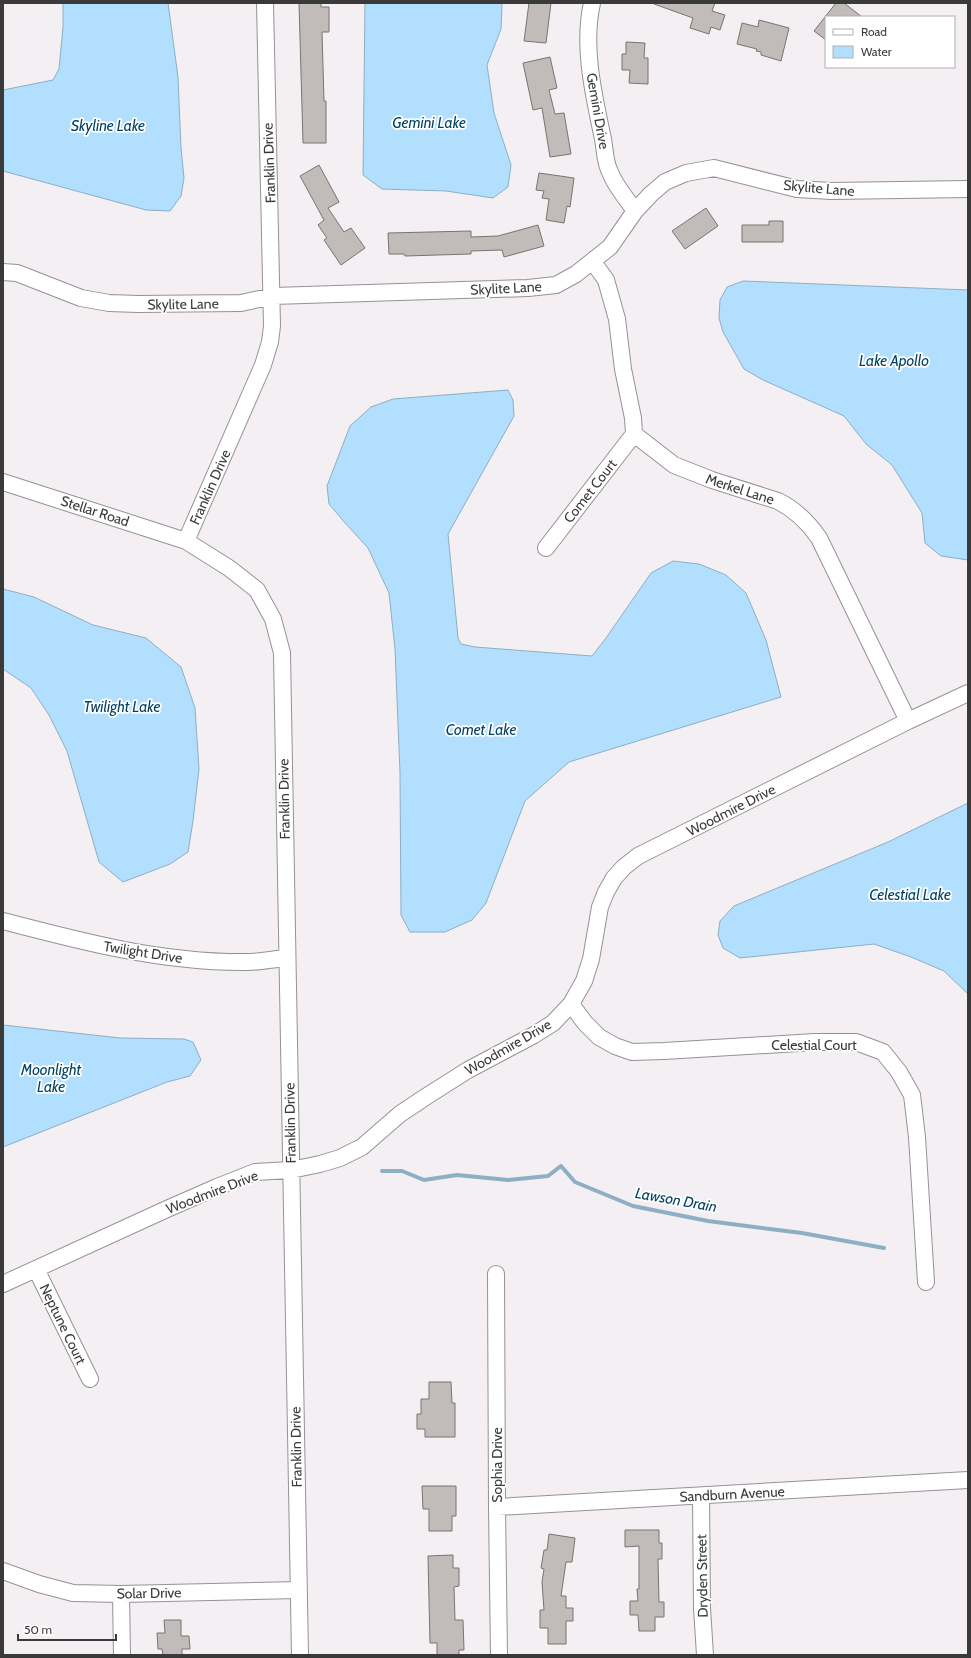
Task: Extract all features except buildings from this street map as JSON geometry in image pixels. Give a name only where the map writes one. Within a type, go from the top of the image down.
[{"type":"street","name":"Franklin Drive","points":[[265,3],[273,296],[270,342],[263,365],[186,541],[229,568],[257,590],[273,619],[282,653],[286,958],[300,1655]]},
{"type":"street","name":"Gemini Drive","points":[[592,3],[589,14],[591,78],[609,172],[635,211]]},
{"type":"street","name":"Skylite Lane","points":[[3,272],[17,273],[81,298],[109,303],[138,304],[240,303],[273,296],[535,287],[556,285],[576,274],[593,262],[610,246],[635,211],[651,194],[666,182],[686,173],[712,168],[797,189],[831,191],[871,192],[968,189]]},
{"type":"street","points":[[593,262],[606,280],[617,319],[623,369],[633,418],[634,434]]},
{"type":"street","name":"Comet Court","points":[[546,548],[634,434]]},
{"type":"street","name":"Merkel Lane","points":[[634,434],[674,465],[706,478],[778,501],[789,506],[808,524],[819,538],[908,721]]},
{"type":"street","name":"Stellar Road","points":[[3,482],[186,541]]},
{"type":"street","name":"Woodmire Drive","points":[[3,1284],[223,1184],[255,1172],[291,1170],[320,1164],[340,1158],[362,1147],[400,1114],[427,1096],[468,1070],[534,1035],[553,1023],[571,1004],[584,981],[591,959],[600,907],[606,892],[614,878],[624,867],[638,856],[908,721],[968,693]]},
{"type":"street","name":"Twilight Drive","points":[[3,921],[81,941],[144,954],[191,959],[247,962],[286,958]]},
{"type":"street","name":"Celestial Court","points":[[571,1004],[585,1023],[599,1037],[615,1046],[632,1052],[815,1042],[856,1042],[882,1052],[899,1072],[912,1096],[917,1137],[926,1282]]},
{"type":"street","name":"Neptune Court","points":[[36,1269],[90,1379]]},
{"type":"street","name":"Sophia Drive","points":[[496,1274],[499,1655]]},
{"type":"street","name":"Sandburn Avenue","points":[[497,1507],[968,1480]]},
{"type":"street","name":"Dryden Street","points":[[701,1496],[702,1608],[705,1655]]},
{"type":"street","name":"Solar Drive","points":[[3,1571],[39,1584],[73,1593],[122,1594],[298,1590]]},
{"type":"street","points":[[122,1594],[122,1655]]},
{"type":"water","name":"Skyline Lake","points":[[63,3],[168,3],[178,77],[181,148],[184,178],[181,196],[170,211],[146,210],[3,171],[3,90],[53,80],[59,69],[63,27]]},
{"type":"water","name":"Gemini Lake","points":[[365,3],[502,3],[501,29],[487,65],[494,113],[511,165],[508,187],[493,198],[446,191],[382,189],[363,175]]},
{"type":"water","name":"Lake Apollo","points":[[743,281],[968,290],[968,560],[941,556],[925,543],[922,513],[892,465],[866,444],[844,416],[763,380],[744,369],[723,332],[719,318],[720,300],[727,287]]},
{"type":"water","name":"Comet Lake","points":[[508,390],[513,400],[514,416],[448,534],[458,638],[461,644],[475,647],[592,656],[651,573],[673,561],[699,564],[726,575],[746,593],[766,640],[781,697],[569,762],[525,801],[486,903],[472,920],[445,932],[410,932],[401,915],[400,773],[395,649],[389,593],[368,548],[329,504],[327,486],[350,426],[371,407],[393,399]]},
{"type":"water","name":"Twilight Lake","points":[[3,589],[34,597],[93,625],[146,638],[181,667],[195,708],[199,769],[188,852],[170,864],[123,882],[99,862],[67,751],[49,715],[31,688],[3,669]]},
{"type":"water","name":"Celestial Lake","points":[[968,803],[968,994],[944,971],[874,944],[740,958],[723,948],[718,935],[720,921],[734,906],[888,842]]},
{"type":"water","name":"Moonlight Lake","points":[[3,1025],[120,1038],[184,1039],[193,1042],[201,1060],[190,1076],[167,1082],[3,1147]]},
{"type":"waterway","name":"Lawson Drain","points":[[382,1171],[402,1171],[424,1180],[457,1175],[508,1180],[548,1176],[561,1166],[575,1182],[633,1206],[708,1221],[802,1233],[884,1248]]}]
